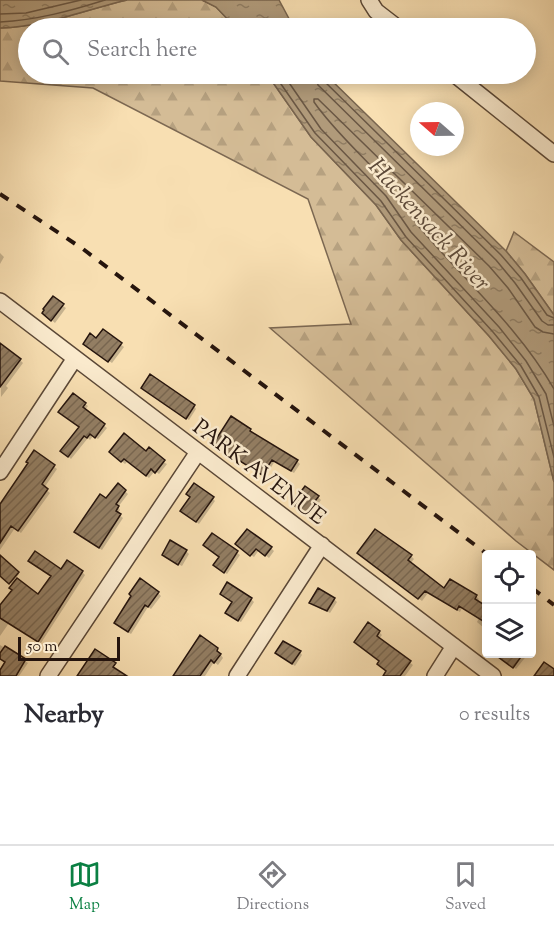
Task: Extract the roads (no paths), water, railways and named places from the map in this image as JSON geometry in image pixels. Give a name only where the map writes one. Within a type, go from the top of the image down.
[{"type":"street","points":[[369,0],[375,10],[385,18]]},
{"type":"street","points":[[466,84],[554,154]]},
{"type":"street","name":"PARK AVENUE","points":[[0,301],[494,676]]},
{"type":"street","points":[[0,472],[75,358]]},
{"type":"street","points":[[48,676],[198,452]]},
{"type":"street","points":[[237,676],[322,545]]},
{"type":"street","points":[[435,676],[454,646]]},
{"type":"water","points":[[0,0],[127,0],[60,18],[18,18],[18,27],[0,28]]},
{"type":"water","points":[[202,0],[279,0],[289,18],[226,18],[216,7]]},
{"type":"water","name":"Hackensack River","points":[[274,84],[335,84],[506,251],[554,315],[554,482],[534,399],[516,369],[489,336],[401,240],[376,205],[311,137]]},
{"type":"railway","points":[[0,194],[83,249],[482,550]]},
{"type":"railway","points":[[536,591],[554,605]]}]
